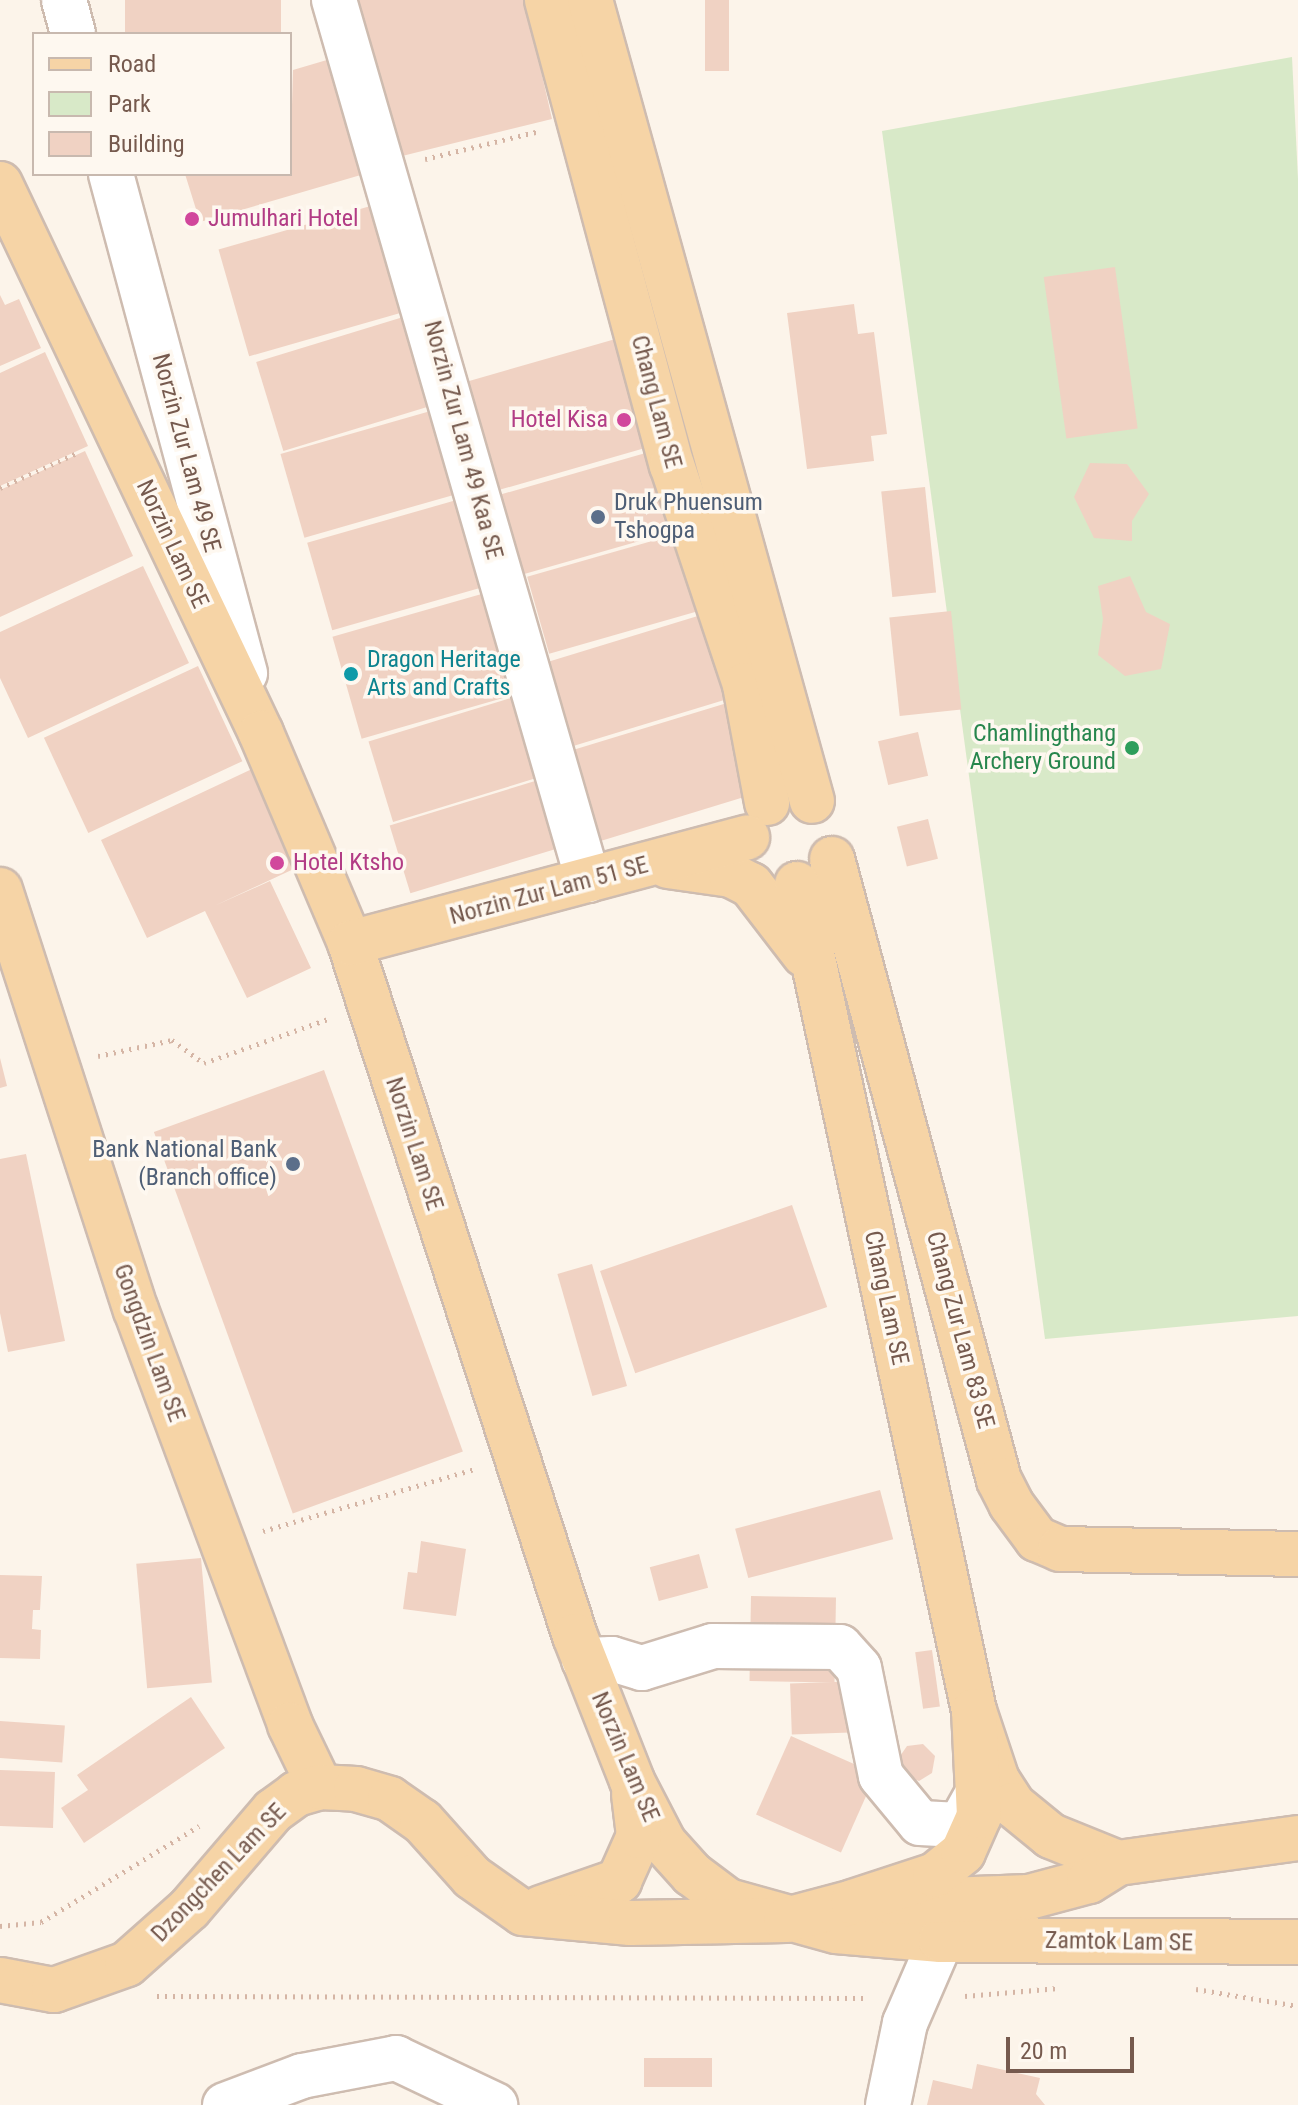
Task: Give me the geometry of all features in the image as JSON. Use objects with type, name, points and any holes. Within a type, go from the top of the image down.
[{"type":"main road","name":"Chang Lam SE","points":[[547,0],[672,465],[745,685],[757,820]]},
{"type":"main road","name":"Chang Lam SE","points":[[590,0],[812,801]]},
{"type":"main road","name":"Norzin Lam SE","points":[[0,184],[261,733],[350,943],[584,1660],[632,1781],[664,1843],[692,1874],[728,1901],[786,1920],[941,1940]]},
{"type":"main road","points":[[781,796],[812,801],[834,826],[832,859],[823,871],[797,884],[777,882],[760,871],[750,855],[757,820],[781,796]]},
{"type":"main road","name":"Norzin Zur Lam 51 SE","points":[[350,943],[637,868],[757,820]]},
{"type":"main road","name":"Chang Zur Lam 83 SE","points":[[832,859],[999,1480],[1011,1504],[1037,1539],[1060,1549],[1298,1554]]},
{"type":"main road","points":[[637,868],[710,870],[751,885],[815,971]]},
{"type":"main road","name":"Chang Lam SE","points":[[797,884],[974,1711],[997,1780],[1013,1805],[1051,1836],[1118,1863]]},
{"type":"main road","name":"Gongdzin Lam SE","points":[[0,890],[55,1070],[136,1310],[290,1725],[320,1787]]},
{"type":"main road","name":"Chang Lam SE","points":[[853,1902],[935,1875],[949,1865],[974,1834],[980,1789],[974,1711]]},
{"type":"main road","points":[[523,1913],[619,1881],[639,1836],[632,1781]]},
{"type":"main road","name":"Dzongchen Lam SE","points":[[0,1980],[54,1990],[127,1964],[189,1909],[273,1811],[296,1794],[320,1787],[356,1789],[390,1799],[422,1821],[472,1877],[523,1913],[631,1923],[786,1920]]},
{"type":"main road","points":[[786,1920],[853,1902],[1029,1897],[1089,1881],[1118,1863],[1298,1838]]},
{"type":"main road","name":"Zamtok Lam SE","points":[[941,1940],[1298,1942]]},
{"type":"street","points":[[64,0],[72,32]]},
{"type":"street","name":"Norzin Zur Lam 49 Kaa SE","points":[[334,0],[588,880]]},
{"type":"street","name":"Norzin Zur Lam 49 SE","points":[[112,176],[261,733]]},
{"type":"street","points":[[584,1660],[612,1659],[642,1668],[713,1646],[840,1647],[859,1668],[881,1776],[920,1823],[960,1825],[980,1789]]},
{"type":"street","points":[[888,2105],[911,2010],[941,1940]]},
{"type":"street","points":[[225,2105],[302,2076],[396,2058],[495,2105]]},
{"type":"path","points":[[385,169],[553,127]]},
{"type":"path","points":[[0,488],[119,434]]},
{"type":"path","points":[[55,1070],[139,1043],[172,1040],[204,1063],[370,1005]]},
{"type":"path","points":[[223,1542],[467,1467],[523,1479]]},
{"type":"path","points":[[0,1926],[41,1922],[213,1816]]},
{"type":"path","points":[[143,1996],[911,2010],[1064,1987]]},
{"type":"path","points":[[1183,1987],[1298,2006]]},
{"type":"green space","name":"Chamlingthang Archery Ground","points":[[1292,57],[1298,179],[1298,1316],[1045,1339],[882,131]]},
{"type":"building","points":[[125,0],[281,0],[281,32],[125,32]]},
{"type":"building","points":[[354,0],[525,0],[552,119],[390,159]]},
{"type":"building","points":[[705,0],[729,0],[729,71],[705,71]]},
{"type":"building","points":[[337,57],[371,172],[200,222],[186,176],[292,176],[293,70]]},
{"type":"building","points":[[381,203],[412,310],[249,356],[219,250]]},
{"type":"building","points":[[1115,267],[1138,428],[1066,438],[1044,277]]},
{"type":"building","points":[[0,295],[5,305],[19,299],[41,348],[0,366]]},
{"type":"building","points":[[854,304],[858,334],[874,332],[887,434],[871,436],[874,461],[807,469],[787,313]]},
{"type":"building","points":[[413,314],[440,403],[283,451],[256,362]]},
{"type":"building","points":[[633,334],[664,443],[497,491],[466,382]]},
{"type":"building","points":[[45,352],[88,446],[0,486],[0,373]]},
{"type":"building","points":[[441,408],[465,492],[304,538],[280,454]]},
{"type":"building","points":[[663,448],[686,528],[523,574],[501,495]]},
{"type":"building","points":[[85,451],[133,556],[0,617],[0,490]]},
{"type":"building","points":[[1090,463],[1127,464],[1149,494],[1132,521],[1132,541],[1094,538],[1074,497]]},
{"type":"building","points":[[925,487],[936,592],[892,597],[881,492]]},
{"type":"building","points":[[460,499],[485,586],[332,630],[307,543]]},
{"type":"building","points":[[680,533],[702,610],[549,654],[527,577]]},
{"type":"building","points":[[143,566],[189,663],[28,738],[0,678],[0,632]]},
{"type":"building","points":[[1130,576],[1146,612],[1170,624],[1161,669],[1125,676],[1098,655],[1103,619],[1098,586]]},
{"type":"building","points":[[492,591],[521,693],[362,739],[332,637]]},
{"type":"building","points":[[951,611],[961,709],[900,716],[889,617]]},
{"type":"building","points":[[701,615],[727,699],[571,747],[545,663]]},
{"type":"building","points":[[198,666],[242,761],[88,833],[44,738]]},
{"type":"building","points":[[511,698],[536,778],[393,822],[369,742]]},
{"type":"building","points":[[727,703],[755,794],[594,843],[566,752]]},
{"type":"building","points":[[918,732],[928,776],[888,785],[878,741]]},
{"type":"building","points":[[252,769],[298,867],[214,906],[270,881],[311,968],[247,998],[205,911],[147,938],[101,840]]},
{"type":"building","points":[[535,781],[556,849],[410,893],[390,825]]},
{"type":"building","points":[[928,819],[938,859],[907,867],[897,827]]},
{"type":"building","points":[[0,1058],[7,1086],[0,1088]]},
{"type":"building","points":[[324,1070],[463,1452],[293,1513],[154,1132]]},
{"type":"building","points":[[26,1154],[65,1341],[8,1352],[0,1313],[0,1159]]},
{"type":"building","points":[[792,1205],[827,1307],[635,1373],[600,1271]]},
{"type":"building","points":[[592,1264],[627,1386],[592,1396],[557,1274]]},
{"type":"building","points":[[880,1490],[893,1539],[748,1578],[735,1529]]},
{"type":"building","points":[[421,1541],[466,1549],[456,1616],[403,1609],[408,1572],[417,1573]]},
{"type":"building","points":[[699,1554],[708,1588],[659,1601],[650,1567]]},
{"type":"building","points":[[201,1558],[212,1683],[147,1688],[136,1564]]},
{"type":"building","points":[[0,1575],[42,1576],[40,1610],[33,1610],[32,1629],[41,1630],[40,1659],[0,1658]]},
{"type":"building","points":[[751,1596],[836,1597],[835,1682],[750,1681]]},
{"type":"building","points":[[932,1650],[940,1706],[923,1709],[915,1652]]},
{"type":"building","points":[[863,1681],[865,1732],[792,1735],[790,1684]]},
{"type":"building","points":[[191,1697],[225,1748],[84,1843],[61,1808],[88,1790],[77,1775]]},
{"type":"building","points":[[0,1721],[65,1726],[62,1762],[0,1758]]},
{"type":"building","points":[[791,1736],[876,1774],[841,1852],[756,1815]]},
{"type":"building","points":[[923,1744],[935,1756],[932,1773],[919,1781],[903,1775],[898,1759],[907,1746]]},
{"type":"building","points":[[0,1770],[55,1772],[53,1828],[0,1826]]},
{"type":"building","points":[[644,2058],[712,2058],[712,2087],[644,2087]]},
{"type":"building","points":[[977,2064],[1040,2078],[1036,2094],[1045,2105],[927,2105],[933,2080],[972,2089]]},
{"type":"place","name":"Jumulhari Hotel","points":[[192,219]]},
{"type":"place","name":"Hotel Kisa","points":[[624,420]]},
{"type":"place","name":"Druk Phuensum Tshogpa","points":[[598,517]]},
{"type":"place","name":"Dragon Heritage Arts and Crafts","points":[[351,674]]},
{"type":"place","name":"Chamlingthang Archery Ground","points":[[1132,748]]},
{"type":"place","name":"Hotel Ktsho","points":[[277,863]]},
{"type":"place","name":"Bank National Bank (Branch office)","points":[[293,1164]]}]
